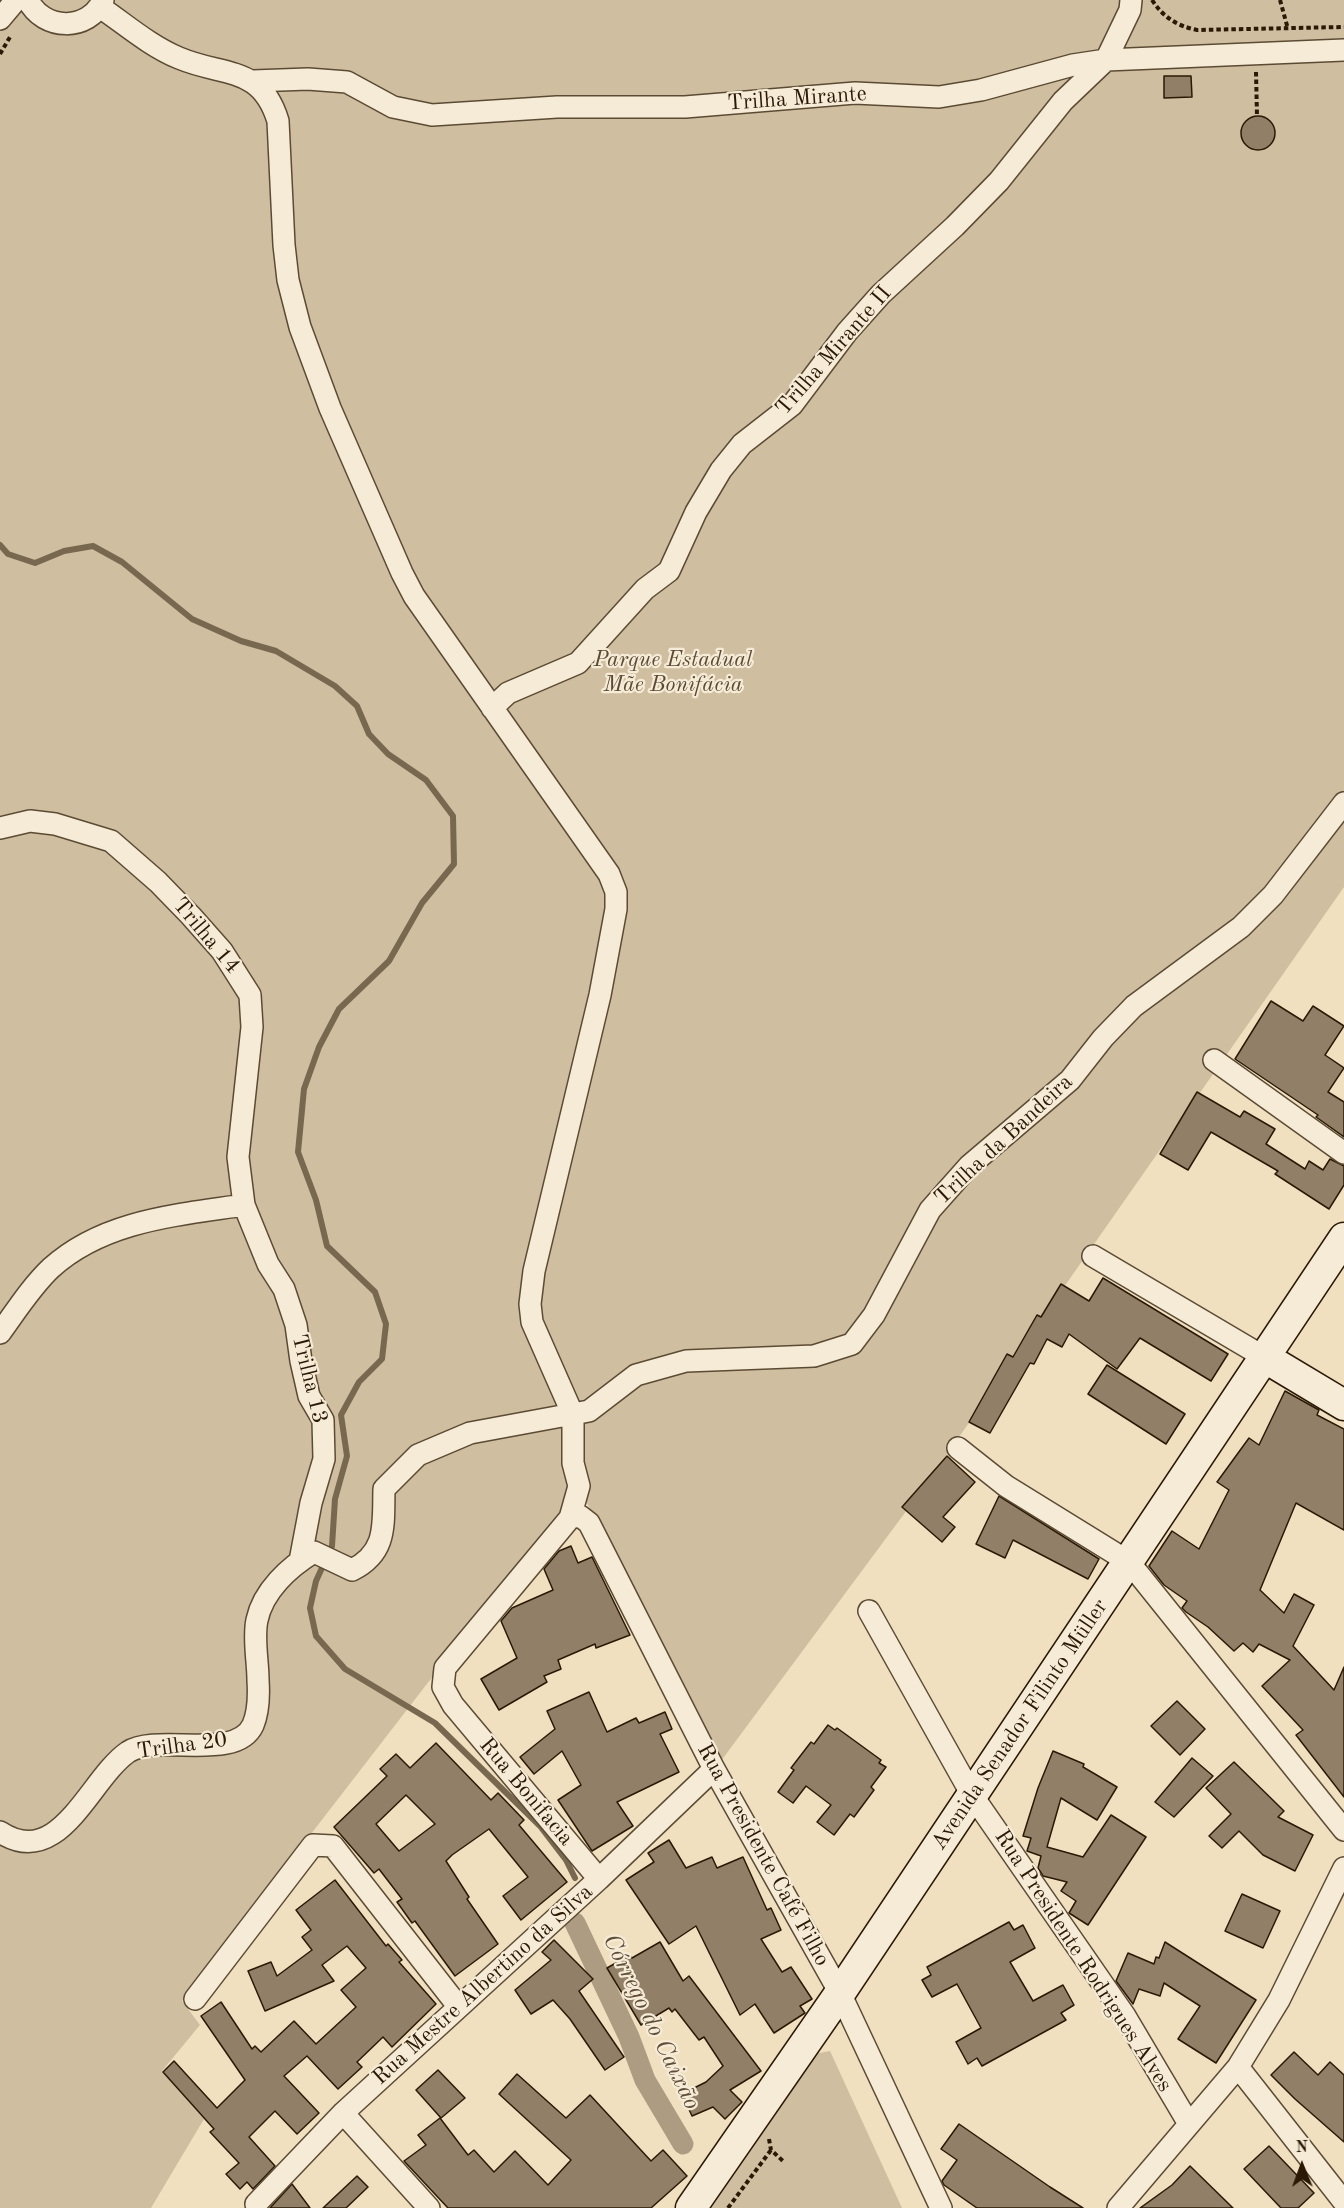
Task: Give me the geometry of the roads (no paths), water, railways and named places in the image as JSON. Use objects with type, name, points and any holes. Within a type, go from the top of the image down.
[{"type":"street","points":[[0,19],[16,0]]},
{"type":"street","points":[[28,0],[38,14],[50,21],[64,24],[78,23],[90,16],[102,3],[154,45],[178,58],[253,81],[264,90],[273,105],[278,121],[288,280],[300,327],[330,408],[414,596],[609,874],[616,892],[616,909],[600,995],[534,1271],[530,1304],[537,1338],[573,1415],[573,1463],[579,1486],[570,1518]]},
{"type":"street","points":[[1106,60],[1130,10],[1131,0]]},
{"type":"street","name":"Trilha Mirante","points":[[253,81],[308,79],[347,82],[393,107],[432,115],[558,107],[685,107],[855,93],[939,97],[981,90],[1073,65],[1106,60],[1344,50]]},
{"type":"street","name":"Trilha Mirante II","points":[[492,708],[508,693],[578,663],[645,589],[669,572],[696,512],[721,470],[742,444],[792,405],[847,332],[881,294],[955,226],[999,181],[1063,101],[1106,60]]},
{"type":"street","name":"Trilha da Bandeira","points":[[573,1415],[589,1412],[636,1375],[686,1361],[814,1356],[852,1344],[874,1315],[930,1210],[969,1166],[1070,1080],[1103,1038],[1134,1006],[1241,927],[1272,895],[1344,803]]},
{"type":"street","name":"Trilha 14","points":[[0,828],[30,821],[55,824],[111,841],[158,882],[191,916],[241,977],[249,995],[252,1027],[238,1157],[244,1205]]},
{"type":"street","points":[[1214,1060],[1344,1153]]},
{"type":"street","points":[[0,1333],[28,1293],[52,1268],[84,1245],[119,1229],[157,1218],[244,1205]]},
{"type":"street","name":"Trilha 13","points":[[244,1205],[268,1264],[284,1289],[296,1325],[309,1395],[323,1420],[324,1459],[311,1503],[307,1557]]},
{"type":"street","name":"Avenida Senador Filinto Müller","points":[[691,2208],[840,1993],[1344,1238]]},
{"type":"street","points":[[1093,1256],[1344,1405]]},
{"type":"street","points":[[307,1557],[339,1564],[352,1570],[365,1563],[382,1540],[384,1489],[418,1455],[470,1433],[573,1415]]},
{"type":"street","points":[[958,1448],[1006,1486],[1129,1562],[1344,1830]]},
{"type":"street","name":"Rua Presidente Café Filho","points":[[570,1518],[580,1516],[589,1523],[714,1770],[840,1993],[942,2208]]},
{"type":"street","name":"Rua Bonifacia","points":[[570,1518],[445,1668],[443,1687],[453,1705],[599,1879]]},
{"type":"street","name":"Trilha 20","points":[[0,1832],[32,1843],[47,1839],[71,1818],[121,1757],[134,1748],[149,1745],[223,1744],[246,1734],[252,1726],[259,1701],[256,1622],[266,1596],[307,1557]]},
{"type":"street","name":"Rua Presidente Rodrigues Alves","points":[[869,1611],[972,1795],[1125,2016],[1189,2124]]},
{"type":"street","name":"Rua Mestre Albertino da Silva","points":[[256,2204],[343,2113],[599,1879],[714,1770]]},
{"type":"street","points":[[195,1999],[313,1845],[324,1843],[333,1846],[458,2006]]},
{"type":"street","points":[[1118,2208],[1238,2067],[1279,2000],[1344,1868]]},
{"type":"street","points":[[1238,2067],[1344,2202]]},
{"type":"street","points":[[343,2113],[429,2208]]},
{"type":"waterway","points":[[0,545],[8,554],[35,563],[64,551],[93,546],[122,562],[192,619],[241,641],[276,651],[335,686],[357,706],[369,734],[388,754],[426,780],[453,816],[454,864],[422,903],[389,961],[339,1009],[319,1047],[304,1089],[298,1152],[316,1200],[327,1246],[375,1292],[386,1324],[382,1359],[359,1382],[341,1415],[347,1456],[335,1499],[332,1546],[316,1581],[310,1608],[316,1636],[345,1669],[435,1723],[540,1826],[566,1860],[575,1878]]},
{"type":"waterway","name":"Córrego do Caixão","points":[[575,1923],[629,2037],[645,2080],[683,2144]]},
{"type":"park label","name":"Parque Estadual Mãe Bonifácia","points":[[673,672]]}]
